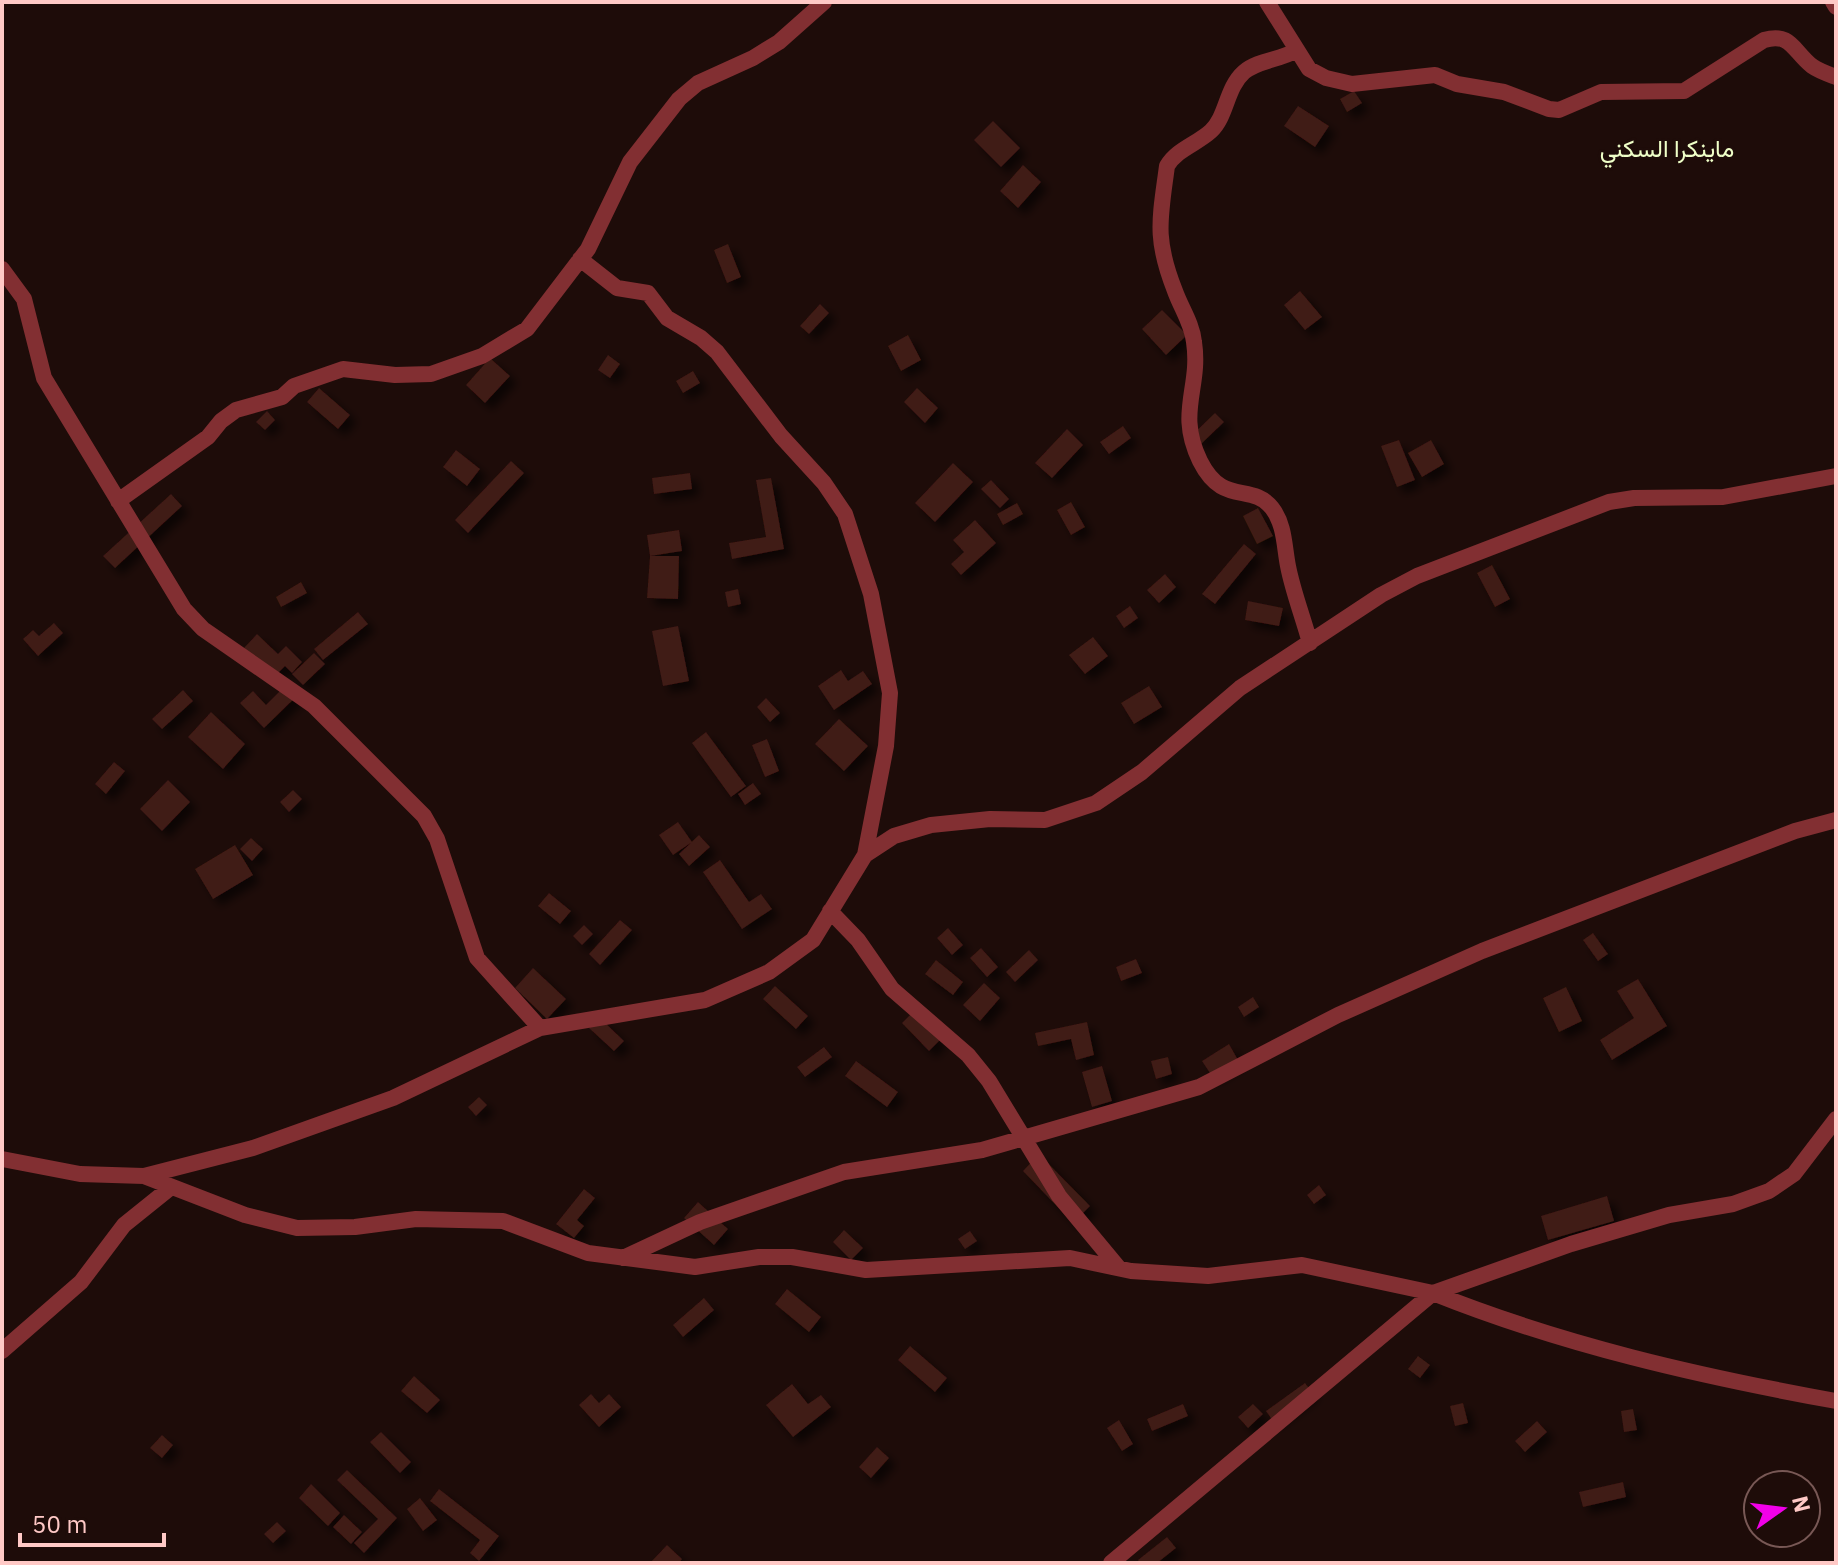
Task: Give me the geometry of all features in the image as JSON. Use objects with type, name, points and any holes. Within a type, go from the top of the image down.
[{"type":"street","points":[[118,501],[208,437],[221,421],[236,410],[282,397],[294,386],[324,374],[355,368],[413,376],[482,356],[537,321],[601,227],[630,162],[679,99],[698,83],[753,58],[779,42],[824,2]]},
{"type":"street","points":[[1267,2],[1309,69],[1326,78],[1352,84],[1435,75],[1457,84],[1504,92],[1559,110],[1601,92],[1684,91],[1775,36],[1788,40],[1809,64],[1836,77]]},
{"type":"street","points":[[1295,51],[1282,59],[1246,70],[1233,85],[1215,128],[1172,158],[1167,166],[1158,231],[1175,292],[1194,339],[1196,363],[1187,415],[1189,434],[1211,481],[1226,492],[1260,498],[1272,508],[1283,529],[1288,568],[1310,643]]},
{"type":"street","points":[[2,1159],[80,1174],[144,1176],[253,1148],[393,1098],[540,1028],[705,1000],[769,972],[813,940],[865,855],[886,746],[890,693],[871,594],[845,514],[717,352],[701,338],[667,318],[648,293],[617,288],[580,259]]},
{"type":"street","points":[[2,269],[24,299],[44,378],[166,581],[194,619],[314,706],[424,816],[437,839],[477,958],[540,1028]]},
{"type":"street","points":[[865,855],[894,836],[931,825],[990,819],[1045,820],[1096,803],[1142,772],[1240,688],[1381,595],[1417,576],[1609,502],[1634,498],[1723,497],[1836,476]]},
{"type":"street","points":[[621,1259],[700,1222],[844,1172],[982,1150],[1199,1087],[1338,1015],[1482,951],[1795,831],[1836,820]]},
{"type":"street","points":[[830,911],[858,940],[892,989],[968,1055],[989,1081],[1059,1196],[1118,1267]]},
{"type":"street","points":[[1111,1563],[1433,1293],[1571,1244],[1669,1215],[1733,1204],[1769,1191],[1794,1174],[1836,1119]]},
{"type":"street","points":[[144,1176],[245,1215],[297,1228],[355,1227],[416,1219],[503,1221],[588,1253],[695,1267],[759,1257],[792,1257],[866,1270],[1070,1258],[1118,1267],[1208,1276],[1302,1265],[1433,1293],[1513,1325],[1703,1377],[1836,1401]]},
{"type":"street","points":[[2,1351],[81,1282],[124,1225],[170,1188]]},
{"type":"building","points":[[1354,91],[1362,103],[1347,112],[1340,99]]},
{"type":"building","points":[[1298,106],[1329,126],[1315,147],[1284,126]]},
{"type":"building","points":[[993,121],[1020,148],[1001,167],[974,140]]},
{"type":"building","points":[[1023,165],[1041,182],[1018,208],[1000,191]]},
{"type":"building","points":[[728,244],[741,277],[727,283],[714,250]]},
{"type":"building","points":[[1300,291],[1322,317],[1305,330],[1284,305]]},
{"type":"building","points":[[820,304],[829,313],[809,334],[800,326]]},
{"type":"building","points":[[1162,310],[1187,335],[1166,355],[1142,329]]},
{"type":"building","points":[[908,335],[921,360],[901,371],[888,346]]},
{"type":"building","points":[[608,355],[620,364],[610,378],[598,370]]},
{"type":"building","points":[[490,358],[510,376],[485,403],[466,385]]},
{"type":"building","points":[[693,371],[700,383],[683,393],[676,381]]},
{"type":"building","points":[[319,388],[350,415],[338,429],[307,402]]},
{"type":"building","points":[[917,388],[938,408],[925,423],[904,402]]},
{"type":"building","points":[[267,411],[275,420],[265,430],[256,422]]},
{"type":"building","points":[[1215,413],[1224,422],[1201,444],[1192,435]]},
{"type":"building","points":[[1123,426],[1131,438],[1109,454],[1100,442]]},
{"type":"building","points":[[1067,429],[1083,445],[1052,478],[1035,463]]},
{"type":"building","points":[[1399,440],[1415,480],[1397,487],[1381,446]]},
{"type":"building","points":[[1431,440],[1444,464],[1422,477],[1408,453]]},
{"type":"building","points":[[456,450],[480,469],[467,486],[443,467]]},
{"type":"building","points":[[511,461],[524,473],[468,533],[455,520]]},
{"type":"building","points":[[953,463],[973,482],[935,522],[915,503]]},
{"type":"building","points":[[690,473],[692,489],[654,494],[652,478]]},
{"type":"building","points":[[771,478],[784,549],[732,559],[729,543],[766,537],[756,480]]},
{"type":"building","points":[[991,480],[1009,499],[1000,508],[981,489]]},
{"type":"building","points":[[171,494],[182,506],[115,568],[103,556]]},
{"type":"building","points":[[1071,502],[1085,527],[1071,535],[1057,510]]},
{"type":"building","points":[[1017,503],[1023,514],[1003,525],[997,514]]},
{"type":"building","points":[[1258,508],[1273,536],[1257,544],[1243,516]]},
{"type":"building","points":[[975,520],[996,543],[961,575],[951,564],[964,552],[953,540]]},
{"type":"building","points":[[679,530],[682,551],[650,556],[647,535]]},
{"type":"building","points":[[1244,544],[1256,554],[1215,604],[1202,594]]},
{"type":"building","points":[[650,556],[679,556],[678,599],[647,598]]},
{"type":"building","points":[[1492,565],[1510,599],[1495,607],[1477,573]]},
{"type":"building","points":[[1165,574],[1176,587],[1159,603],[1147,590]]},
{"type":"building","points":[[301,582],[307,593],[281,607],[276,597]]},
{"type":"building","points":[[738,589],[741,604],[728,607],[725,592]]},
{"type":"building","points":[[1248,601],[1283,608],[1279,626],[1245,620]]},
{"type":"building","points":[[1130,606],[1138,618],[1124,628],[1116,616]]},
{"type":"building","points":[[358,612],[368,624],[323,660],[314,649]]},
{"type":"building","points":[[54,623],[63,633],[38,656],[23,639],[33,630],[39,636]]},
{"type":"building","points":[[678,626],[689,681],[663,686],[652,631]]},
{"type":"building","points":[[257,634],[278,654],[286,646],[302,662],[292,673],[285,666],[274,677],[244,648]]},
{"type":"building","points":[[1093,637],[1108,656],[1085,674],[1069,655]]},
{"type":"building","points":[[314,653],[325,664],[303,685],[292,674]]},
{"type":"building","points":[[841,670],[848,681],[863,671],[872,684],[834,710],[818,686]]},
{"type":"building","points":[[289,682],[300,693],[264,728],[240,703],[253,691],[266,705]]},
{"type":"building","points":[[1149,686],[1162,707],[1134,724],[1121,703]]},
{"type":"building","points":[[183,690],[193,701],[162,729],[152,719]]},
{"type":"building","points":[[766,698],[780,713],[770,722],[757,707]]},
{"type":"building","points":[[211,712],[245,744],[223,769],[188,737]]},
{"type":"building","points":[[839,719],[868,746],[844,771],[815,744]]},
{"type":"building","points":[[706,732],[746,786],[731,797],[692,743]]},
{"type":"building","points":[[767,739],[779,771],[765,777],[752,745]]},
{"type":"building","points":[[114,762],[125,771],[106,794],[95,784]]},
{"type":"building","points":[[168,780],[190,802],[162,831],[140,809]]},
{"type":"building","points":[[753,783],[761,794],[745,805],[738,794]]},
{"type":"building","points":[[293,790],[302,799],[289,812],[280,802]]},
{"type":"building","points":[[678,822],[692,842],[673,855],[659,835]]},
{"type":"building","points":[[699,835],[710,847],[689,866],[679,854]]},
{"type":"building","points":[[251,838],[263,849],[252,861],[240,849]]},
{"type":"building","points":[[235,845],[253,875],[213,899],[195,869]]},
{"type":"building","points":[[720,860],[749,902],[761,894],[772,909],[742,929],[703,872]]},
{"type":"building","points":[[549,893],[571,911],[560,924],[538,906]]},
{"type":"building","points":[[620,920],[632,930],[600,965],[589,954]]},
{"type":"building","points":[[584,925],[593,934],[582,945],[573,936]]},
{"type":"building","points":[[948,928],[963,945],[952,955],[937,938]]},
{"type":"building","points":[[1593,933],[1608,954],[1598,961],[1583,940]]},
{"type":"building","points":[[981,948],[998,967],[987,977],[970,958]]},
{"type":"building","points":[[1029,950],[1038,960],[1015,982],[1006,972]]},
{"type":"building","points":[[1136,959],[1142,973],[1121,981],[1116,967]]},
{"type":"building","points":[[936,960],[963,982],[953,995],[925,974]]},
{"type":"building","points":[[533,968],[566,999],[547,1019],[515,988]]},
{"type":"building","points":[[1638,979],[1667,1026],[1612,1060],[1600,1040],[1634,1018],[1617,991]]},
{"type":"building","points":[[984,983],[1000,998],[980,1021],[963,1005]]},
{"type":"building","points":[[775,986],[808,1016],[796,1029],[763,999]]},
{"type":"building","points":[[1566,987],[1582,1021],[1559,1032],[1543,998]]},
{"type":"building","points":[[1253,997],[1259,1007],[1244,1017],[1238,1007]]},
{"type":"building","points":[[913,1012],[940,1040],[929,1051],[902,1023]]},
{"type":"building","points":[[599,1017],[624,1041],[614,1051],[589,1028]]},
{"type":"building","points":[[1087,1022],[1094,1055],[1076,1060],[1071,1039],[1038,1046],[1035,1033]]},
{"type":"building","points":[[1229,1044],[1238,1060],[1212,1076],[1202,1061]]},
{"type":"building","points":[[824,1047],[832,1057],[805,1077],[797,1067]]},
{"type":"building","points":[[1168,1057],[1172,1074],[1156,1079],[1151,1061]]},
{"type":"building","points":[[856,1061],[898,1092],[887,1107],[845,1076]]},
{"type":"building","points":[[1102,1066],[1112,1101],[1092,1107],[1082,1072]]},
{"type":"building","points":[[479,1097],[487,1105],[476,1116],[468,1107]]},
{"type":"building","points":[[1039,1154],[1090,1206],[1073,1223],[1023,1171]]},
{"type":"building","points":[[1319,1185],[1326,1195],[1314,1204],[1307,1195]]},
{"type":"building","points":[[584,1189],[595,1198],[577,1220],[584,1226],[574,1238],[556,1224]]},
{"type":"building","points":[[1607,1196],[1614,1221],[1548,1240],[1541,1216]]},
{"type":"building","points":[[698,1202],[728,1229],[714,1245],[684,1218]]},
{"type":"building","points":[[844,1230],[863,1248],[851,1260],[833,1242]]},
{"type":"building","points":[[970,1231],[977,1241],[965,1249],[958,1239]]},
{"type":"building","points":[[787,1289],[821,1317],[809,1332],[775,1304]]},
{"type":"building","points":[[704,1298],[714,1310],[683,1337],[673,1325]]},
{"type":"building","points":[[910,1346],[947,1378],[935,1392],[898,1360]]},
{"type":"building","points":[[1418,1356],[1430,1365],[1420,1378],[1408,1369]]},
{"type":"building","points":[[414,1376],[440,1400],[427,1413],[401,1391]]},
{"type":"building","points":[[1305,1383],[1312,1392],[1273,1421],[1266,1411]]},
{"type":"building","points":[[792,1384],[808,1404],[821,1395],[831,1407],[793,1437],[766,1405]]},
{"type":"building","points":[[591,1394],[599,1403],[609,1394],[621,1407],[599,1427],[579,1405]]},
{"type":"building","points":[[1463,1403],[1468,1423],[1455,1426],[1450,1406]]},
{"type":"building","points":[[1183,1404],[1188,1416],[1152,1431],[1147,1419]]},
{"type":"building","points":[[1253,1404],[1263,1414],[1248,1428],[1238,1417]]},
{"type":"building","points":[[1633,1409],[1637,1430],[1624,1432],[1621,1411]]},
{"type":"building","points":[[1119,1420],[1133,1444],[1122,1451],[1107,1428]]},
{"type":"building","points":[[1537,1421],[1547,1432],[1525,1452],[1515,1441]]},
{"type":"building","points":[[381,1432],[411,1462],[400,1473],[370,1442]]},
{"type":"building","points":[[162,1435],[173,1445],[162,1458],[150,1448]]},
{"type":"building","points":[[877,1447],[889,1458],[871,1478],[859,1467]]},
{"type":"building","points":[[347,1470],[397,1518],[364,1553],[354,1543],[378,1519],[337,1480]]},
{"type":"building","points":[[1623,1482],[1626,1497],[1583,1507],[1579,1492]]},
{"type":"building","points":[[311,1484],[340,1513],[328,1526],[299,1498]]},
{"type":"building","points":[[439,1489],[499,1536],[479,1561],[470,1553],[480,1540],[430,1501]]},
{"type":"building","points":[[420,1498],[437,1520],[423,1531],[407,1509]]},
{"type":"building","points":[[344,1515],[362,1532],[351,1544],[333,1527]]},
{"type":"building","points":[[277,1522],[286,1531],[273,1543],[264,1534]]},
{"type":"building","points":[[1167,1537],[1176,1548],[1157,1563],[1140,1563],[1138,1560]]},
{"type":"building","points":[[667,1545],[682,1559],[679,1563],[650,1563]]},
{"type":"district","name":"ماينكرا السكني","points":[[1667,149]]}]
